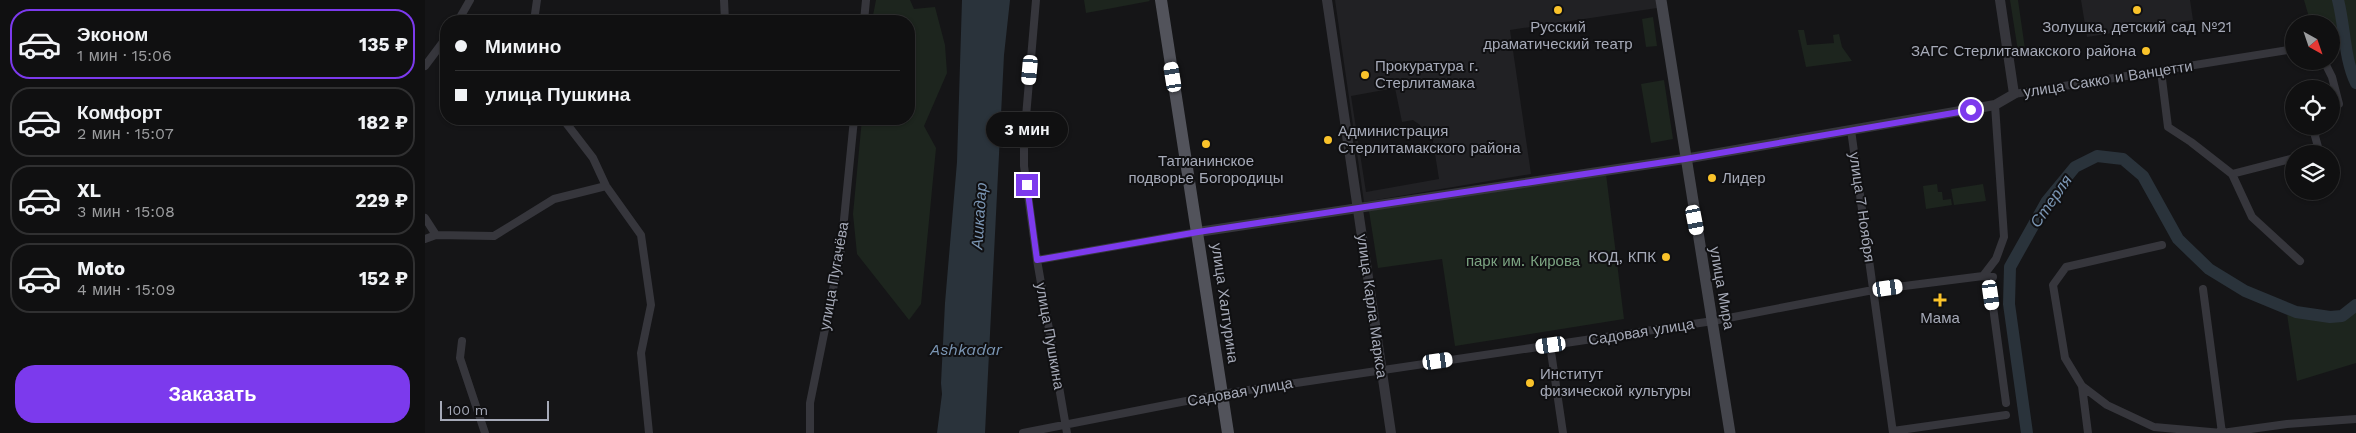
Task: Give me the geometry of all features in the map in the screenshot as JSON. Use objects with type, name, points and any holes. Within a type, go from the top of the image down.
[{"type":"main road","name":"улица Халтурина","points":[[1161,0],[1228,433]]},
{"type":"main road","name":"улица Мира","points":[[1661,0],[1685,159],[1713,321],[1729,433]]},
{"type":"street","points":[[462,15],[470,0]]},
{"type":"street","points":[[535,15],[537,0]]},
{"type":"street","points":[[724,0],[725,15]]},
{"type":"street","points":[[865,15],[866,0]]},
{"type":"street","name":"улица Пушкина","points":[[1036,0],[1024,166],[1037,260],[1066,429]]},
{"type":"street","name":"улица Карла Маркса","points":[[1327,0],[1391,433]]},
{"type":"street","points":[[2000,0],[2014,94]]},
{"type":"street","points":[[425,66],[440,46]]},
{"type":"street","name":"улица Сакко и Ванцетти","points":[[1037,260],[1198,232],[1685,159],[1995,106],[2014,94],[2285,50]]},
{"type":"street","points":[[2161,71],[2168,127],[2191,142],[2232,174],[2252,218],[2300,261]]},
{"type":"street","points":[[1995,106],[2004,237],[1988,277],[2007,403]]},
{"type":"street","points":[[568,125],[593,158],[606,186],[641,235],[651,305],[641,353],[649,433]]},
{"type":"street","name":"улица Пугачёва","points":[[810,433],[810,403],[841,250],[853,125]]},
{"type":"street","name":"улица 7 Ноября","points":[[1851,130],[1893,432]]},
{"type":"street","points":[[2232,174],[2285,160]]},
{"type":"street","points":[[425,239],[436,235],[494,236],[554,199],[606,186]]},
{"type":"street","points":[[425,218],[436,235]]},
{"type":"street","points":[[2162,245],[2066,267],[2053,285],[2065,358],[2082,386],[2107,405],[2153,427],[2222,433],[2287,424],[2356,419]]},
{"type":"street","name":"Садовая улица","points":[[1023,433],[1066,429],[1221,394],[1713,321],[1873,290],[1988,277]]},
{"type":"street","points":[[2203,289],[2222,433]]},
{"type":"street","points":[[462,341],[460,358],[485,433]]},
{"type":"street","points":[[1551,345],[1563,433]]},
{"type":"street","points":[[2082,386],[2087,433]]},
{"type":"street","points":[[1893,432],[2006,415]]},
{"type":"shaded area","points":[[1335,0],[1656,0],[1657,8],[1510,30],[1531,174],[1364,202]],"holes":[[[1395,88],[1402,122],[1413,120],[1420,125],[1422,137],[1432,135],[1439,179],[1366,192],[1351,96]]]},
{"type":"shaded area","name":"Золушка, детский сад №21","points":[[2081,0],[2190,0],[2193,20],[2087,37]]},
{"type":"green space","points":[[876,0],[910,0],[914,9],[935,7],[945,45],[947,73],[924,126],[936,148],[921,304],[909,320],[857,254],[853,214],[861,125],[915,125],[915,15],[873,15]]},
{"type":"green space","points":[[1084,0],[1149,0],[1150,1],[1086,13]]},
{"type":"green space","points":[[2010,0],[2018,0],[2025,49],[2018,51]]},
{"type":"green space","points":[[2304,0],[2333,0],[2336,15],[2308,15]]},
{"type":"green space","points":[[2341,0],[2356,0],[2356,75],[2351,57]]},
{"type":"green space","points":[[1653,17],[1657,46],[1646,47],[1642,19]]},
{"type":"green space","points":[[1798,30],[1804,30],[1807,45],[1834,43],[1833,35],[1839,34],[1842,47],[1852,61],[1806,67]]},
{"type":"green space","points":[[2340,30],[2343,43],[2340,44]]},
{"type":"green space","points":[[1664,80],[1673,139],[1651,143],[1641,84]]},
{"type":"green space","name":"парк им. Кирова","points":[[1606,174],[1624,319],[1455,346],[1442,259],[1378,268],[1369,211]]},
{"type":"green space","points":[[1937,184],[1938,192],[1942,192],[1943,200],[1951,199],[1952,205],[1926,209],[1923,186]]},
{"type":"green space","points":[[1983,184],[1986,201],[1954,205],[1951,189]]},
{"type":"green space","points":[[2356,311],[2356,363],[2297,381],[2287,314],[2331,320],[2348,316]]},
{"type":"water","name":"Ashkadar","points":[[962,0],[1010,0],[1004,55],[985,433],[937,433],[942,394],[945,303],[957,162]]},
{"type":"waterway","name":"Стерля","points":[[2338,0],[2349,63],[2356,83]]},
{"type":"waterway","name":"Стерля","points":[[2027,433],[2009,304],[2010,267],[2047,201],[2075,167],[2097,156],[2123,159],[2143,176],[2178,239],[2209,269],[2245,291],[2296,312],[2330,317],[2342,316],[2356,305]]},
{"type":"place","name":"Русский драматический театр","points":[[1558,10]]},
{"type":"place","name":"Золушка, детский сад №21","points":[[2137,10]]},
{"type":"place","name":"ЗАГС Стерлитамакского района","points":[[2146,51]]},
{"type":"place","name":"Прокуратура г. Стерлитамака","points":[[1365,75]]},
{"type":"place","name":"Администрация Стерлитамакского района","points":[[1328,140]]},
{"type":"place","name":"Татианинское подворье Богородицы","points":[[1206,144]]},
{"type":"place","name":"Лидер","points":[[1712,178]]},
{"type":"place","name":"КОД, КПК","points":[[1666,257]]},
{"type":"place","name":"Мама","points":[[1940,300]]},
{"type":"place","name":"Институт физической культуры","points":[[1530,383]]},
{"type":"route","points":[[1027,185],[1037,260],[1198,232],[1685,159],[1971,110]]},
{"type":"water label","name":"Ашкадар","points":[[979,216]]}]
